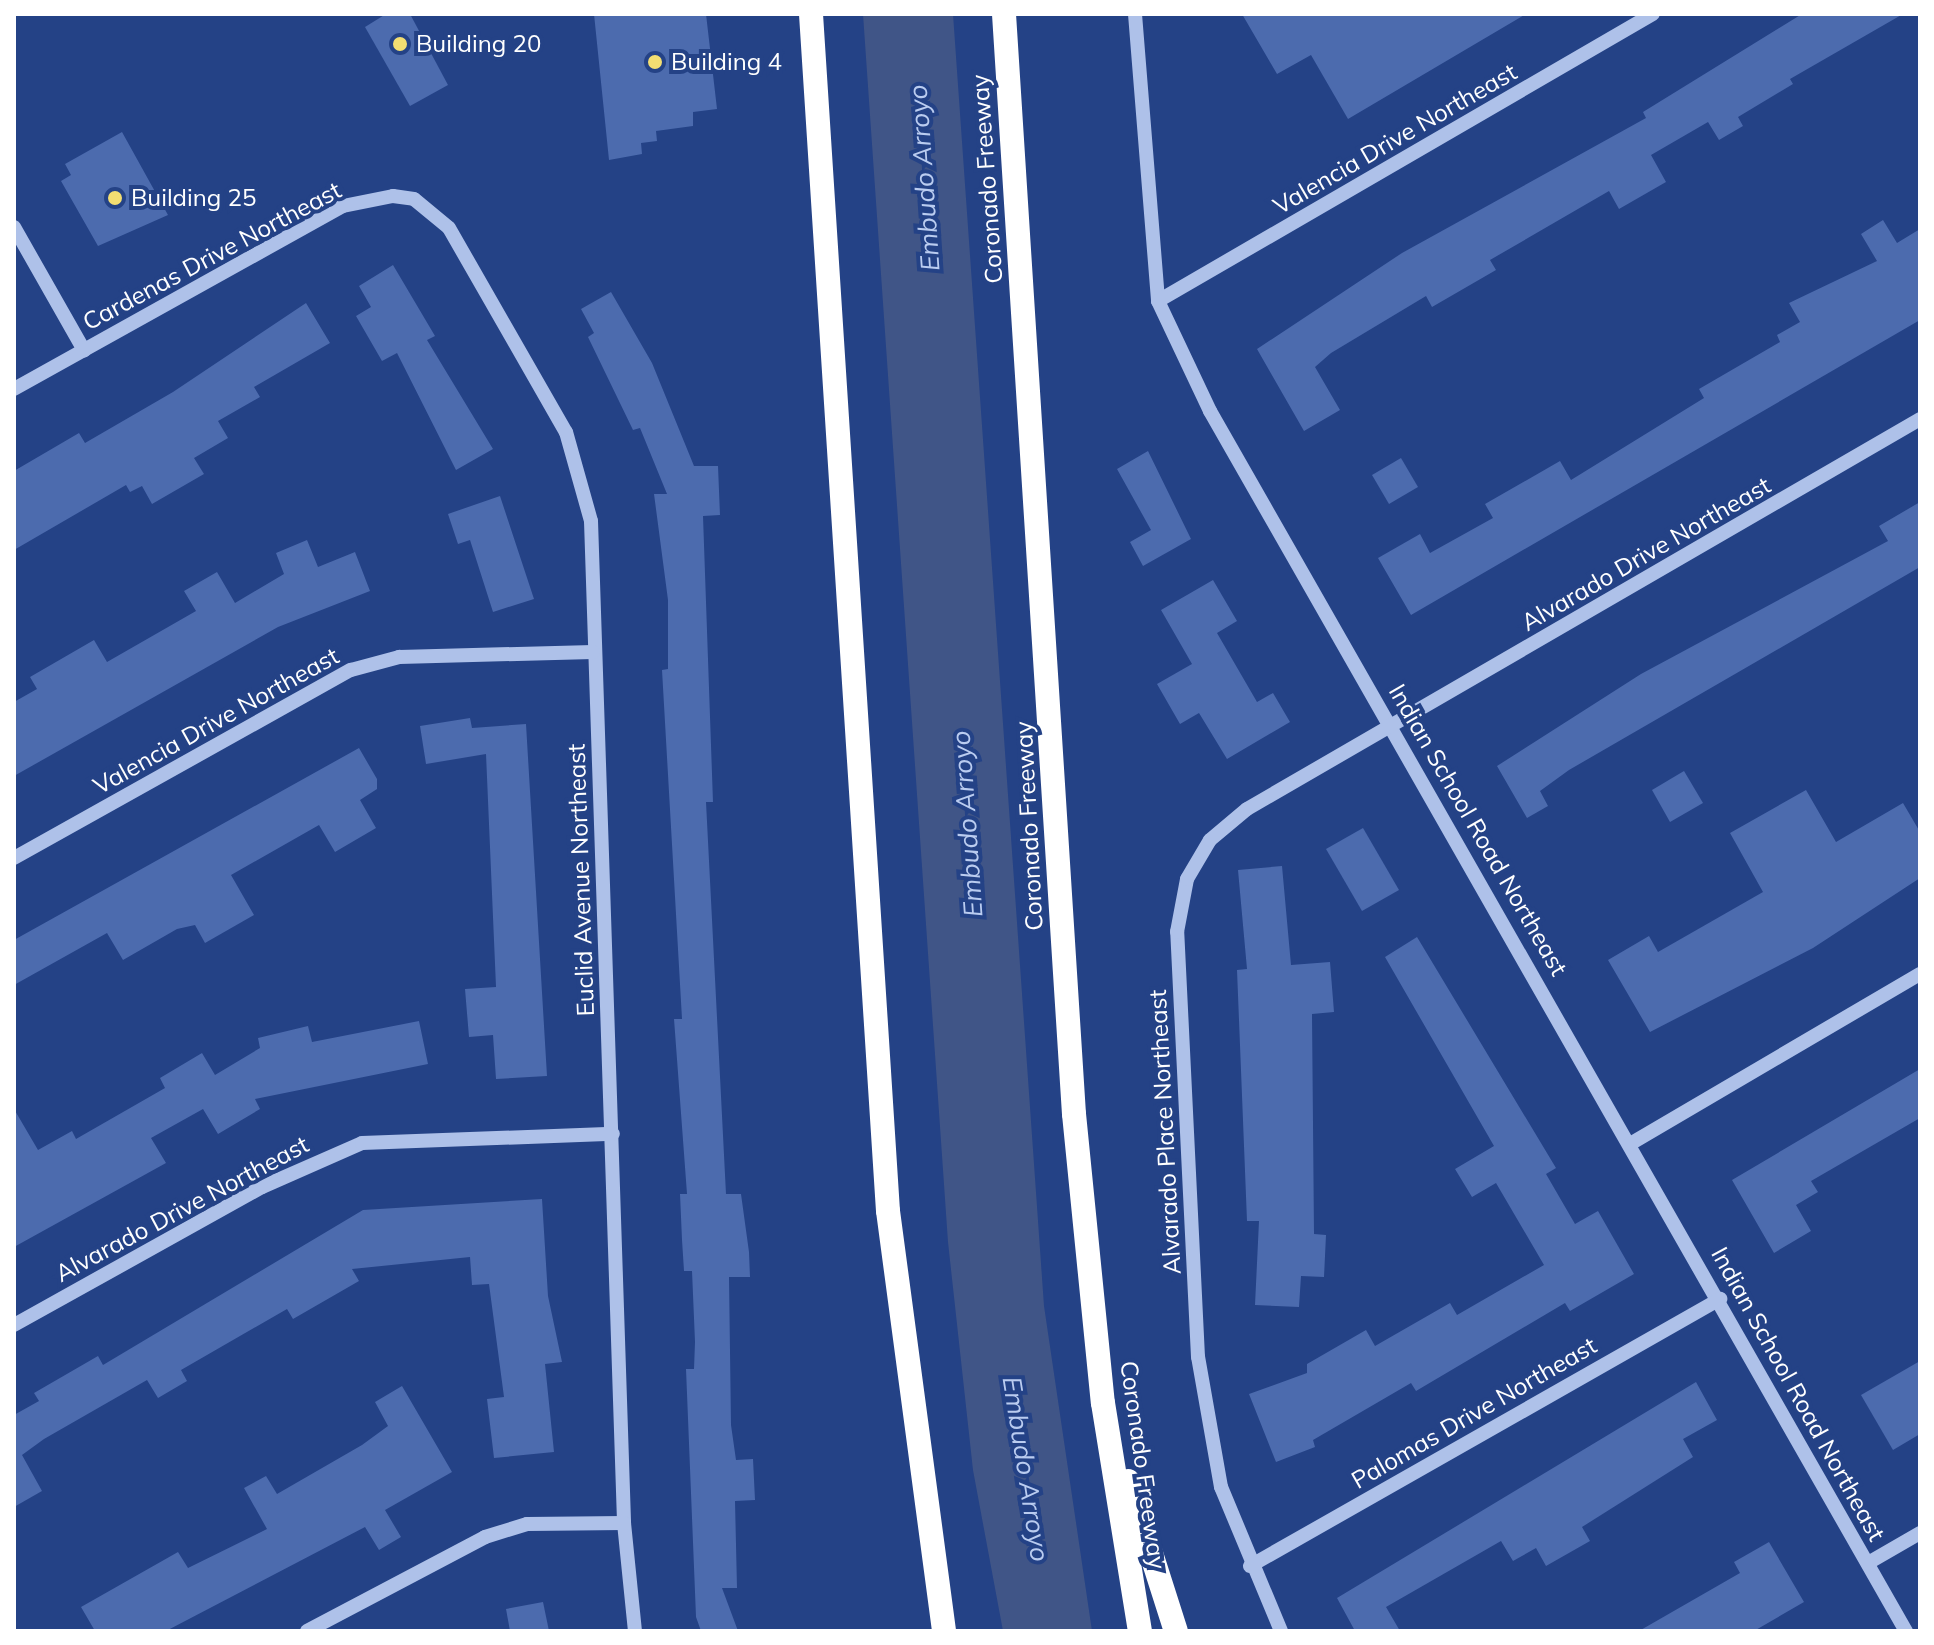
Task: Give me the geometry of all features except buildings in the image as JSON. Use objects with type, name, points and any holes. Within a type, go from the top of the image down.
[{"type":"highway","points":[[811,14],[888,1211],[944,1631]]},
{"type":"highway","name":"Coronado Freeway","points":[[1004,14],[1074,1114],[1103,1403],[1140,1631]]},
{"type":"highway","points":[[1103,1403],[1176,1631]]},
{"type":"street","name":"Indian School Road Northeast","points":[[1135,14],[1158,301],[1210,411],[1720,1299],[1906,1631]]},
{"type":"street","name":"Valencia Drive Northeast","points":[[1158,301],[1653,14]]},
{"type":"street","name":"Cardenas Drive Northeast","points":[[14,389],[343,206],[393,196]]},
{"type":"street","name":"Euclid Avenue Northeast","points":[[393,196],[414,199],[449,228],[566,432],[591,521],[624,1523],[635,1631]]},
{"type":"street","points":[[14,227],[84,350]]},
{"type":"street","name":"Alvarado Drive Northeast","points":[[1394,728],[1920,419]]},
{"type":"street","name":"Valencia Drive Northeast","points":[[14,858],[351,670],[399,657],[593,652]]},
{"type":"street","name":"Alvarado Place Northeast","points":[[1281,1631],[1250,1566],[1218,1472],[1198,1357],[1177,932],[1187,879],[1210,840],[1247,809],[1394,728]]},
{"type":"street","points":[[1630,1144],[1920,974]]},
{"type":"street","name":"Alvarado Drive Northeast","points":[[14,1325],[262,1187],[362,1143],[613,1134]]},
{"type":"street","name":"Palomas Drive Northeast","points":[[1250,1566],[1720,1299]]},
{"type":"street","points":[[307,1631],[485,1537],[527,1524],[624,1523]]},
{"type":"street","points":[[1868,1563],[1920,1533]]},
{"type":"water","name":"Embudo Arroyo","points":[[863,14],[953,14],[1044,1306],[1092,1631],[1003,1631],[973,1470],[948,1242]]},
{"type":"place","name":"Building 20","points":[[400,44]]},
{"type":"place","name":"Building 4","points":[[655,62]]},
{"type":"place","name":"Building 25","points":[[115,198]]}]
